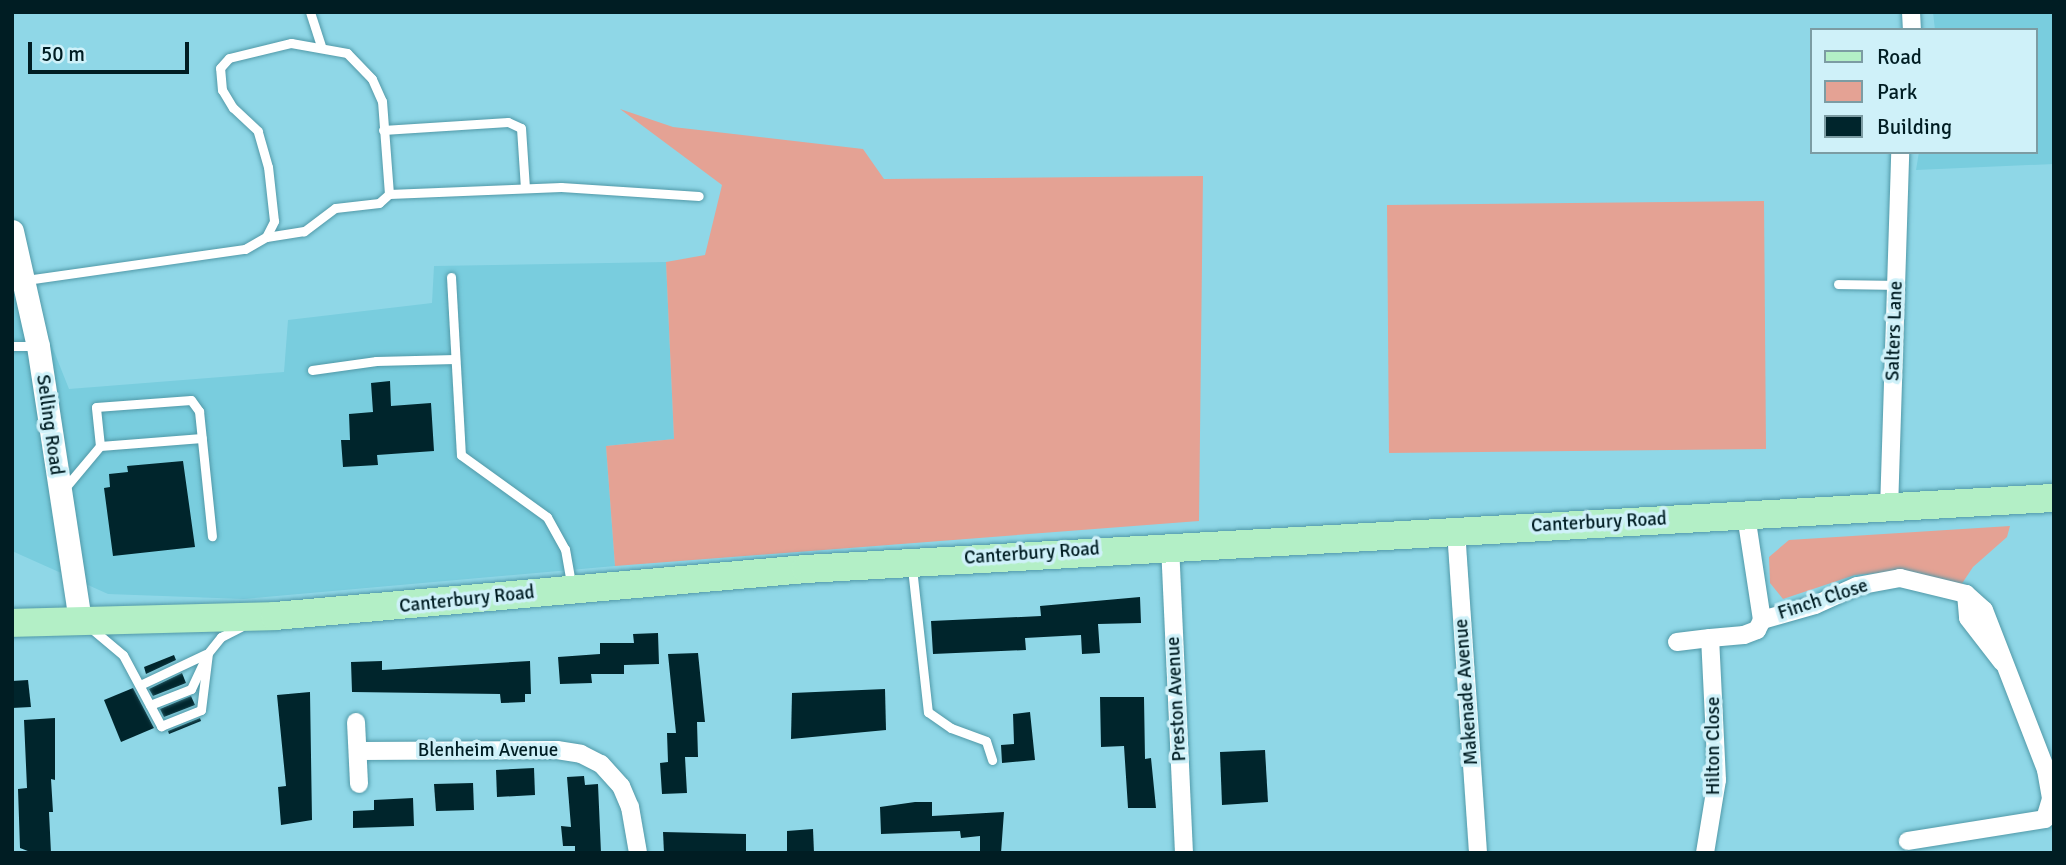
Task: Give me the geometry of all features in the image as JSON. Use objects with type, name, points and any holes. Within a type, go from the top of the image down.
[{"type":"main road","name":"Canterbury Road","points":[[12,623],[275,616],[911,562],[1170,545],[1889,510],[2054,498]]},
{"type":"street","name":"Salters Lane","points":[[1889,510],[1900,154]]},
{"type":"street","name":"Selling Road","points":[[12,231],[38,346],[58,495],[80,620]]},
{"type":"street","points":[[1677,642],[1744,635],[1757,630],[1762,620],[1746,516]]},
{"type":"street","name":"Makenade Avenue","points":[[1456,530],[1478,853]]},
{"type":"street","name":"Preston Avenue","points":[[1170,545],[1184,853]]},
{"type":"street","name":"Finch Close","points":[[1762,620],[1815,605],[1857,586],[1900,578],[1966,594],[1968,618],[2003,663],[2024,716],[2034,772],[2051,799],[2045,820],[1934,846],[1908,841]]},
{"type":"street","name":"Hilton Close","points":[[1705,853],[1717,780],[1710,638]]},
{"type":"street","points":[[356,722],[359,784]]},
{"type":"street","name":"Blenheim Avenue","points":[[358,751],[557,750],[581,754],[601,764],[621,786],[638,853]]},
{"type":"lane","points":[[310,12],[321,45]]},
{"type":"lane","points":[[266,237],[275,221],[268,167],[258,131],[233,108],[222,90],[220,68],[229,58],[291,43],[321,45],[346,53],[372,79],[382,102],[389,194]]},
{"type":"lane","points":[[383,130],[508,122],[521,128],[525,188]]},
{"type":"lane","points":[[24,280],[245,248],[266,237],[304,231],[335,208],[379,203],[389,194],[525,188],[699,196]]},
{"type":"lane","points":[[451,277],[461,455],[547,517],[565,549],[573,589]]},
{"type":"lane","points":[[1838,284],[1896,285]]},
{"type":"lane","points":[[12,346],[38,346]]},
{"type":"lane","points":[[312,370],[376,361],[454,359]]},
{"type":"lane","points":[[100,446],[96,407],[191,400],[199,411],[212,536]]},
{"type":"lane","points":[[58,495],[100,446],[202,438]]},
{"type":"lane","points":[[911,562],[928,712],[951,728],[986,741],[992,760]]},
{"type":"lane","points":[[150,705],[191,689],[208,653],[230,631],[275,616]]},
{"type":"lane","points":[[80,620],[120,651],[161,726],[201,710],[208,653]]},
{"type":"lane","points":[[140,685],[208,653]]},
{"type":"shaded area","points":[[1933,12],[2054,12],[2054,164],[1916,170],[1919,154],[2038,154],[2038,28],[1935,28]]},
{"type":"shaded area","points":[[12,246],[69,389],[284,372],[288,320],[432,303],[434,266],[666,262],[674,439],[606,446],[615,566],[244,599],[108,594],[12,551]]},
{"type":"green space","points":[[620,109],[673,127],[863,149],[884,179],[1203,176],[1199,521],[615,566],[606,446],[674,439],[666,262],[705,255],[722,185]]},
{"type":"green space","points":[[1764,201],[1766,449],[1389,453],[1387,205]]},
{"type":"green space","points":[[2010,526],[2007,537],[1973,567],[1961,585],[1902,571],[1855,575],[1783,599],[1770,583],[1769,557],[1789,540]]},
{"type":"building","points":[[390,381],[391,406],[431,403],[434,451],[377,455],[378,465],[343,467],[341,440],[350,440],[349,414],[373,412],[371,383]]},
{"type":"building","points":[[183,461],[195,547],[113,556],[104,488],[110,487],[109,474],[128,472],[127,466]]},
{"type":"building","points":[[1140,597],[1141,623],[1098,624],[1100,653],[1082,654],[1081,635],[1025,638],[1026,650],[933,654],[931,621],[1041,616],[1040,606]]},
{"type":"building","points":[[658,633],[659,664],[624,665],[624,674],[591,674],[592,683],[560,684],[558,657],[600,654],[600,643],[634,643],[633,634]]},
{"type":"building","points":[[698,653],[705,722],[697,722],[698,757],[685,757],[687,793],[662,794],[660,763],[668,762],[667,733],[676,733],[668,654]]},
{"type":"building","points":[[174,655],[176,660],[146,674],[144,667]]},
{"type":"building","points":[[382,661],[382,670],[530,661],[531,694],[525,694],[525,702],[501,703],[500,694],[352,692],[351,662]]},
{"type":"building","points":[[182,673],[186,683],[153,696],[149,689]]},
{"type":"building","points":[[28,680],[31,707],[12,708],[12,681]]},
{"type":"building","points":[[133,688],[154,728],[121,742],[104,700]]},
{"type":"building","points":[[885,689],[886,730],[791,739],[792,693]]},
{"type":"building","points":[[310,692],[312,820],[281,825],[278,787],[286,786],[277,695]]},
{"type":"building","points":[[191,696],[195,705],[164,717],[160,709]]},
{"type":"building","points":[[1100,697],[1144,697],[1145,759],[1151,758],[1156,808],[1128,808],[1124,746],[1101,747]]},
{"type":"building","points":[[1030,712],[1035,760],[1002,763],[1001,745],[1014,744],[1013,714]]},
{"type":"building","points":[[55,718],[55,780],[51,779],[53,812],[49,812],[51,853],[33,853],[20,848],[18,789],[27,788],[24,720]]},
{"type":"building","points":[[200,718],[201,721],[169,734],[168,731]]},
{"type":"building","points":[[1265,750],[1268,802],[1222,805],[1220,752]]},
{"type":"building","points":[[534,768],[535,795],[497,797],[496,770]]},
{"type":"building","points":[[584,776],[585,785],[598,784],[601,853],[575,853],[575,846],[563,846],[561,826],[571,827],[567,777]]},
{"type":"building","points":[[473,783],[474,810],[436,811],[434,784]]},
{"type":"building","points":[[413,798],[414,826],[353,828],[353,811],[374,810],[374,800]]},
{"type":"building","points":[[932,802],[932,816],[1004,812],[1001,853],[980,853],[980,836],[961,838],[960,831],[881,834],[880,807]]},
{"type":"building","points":[[813,829],[814,853],[787,853],[787,831]]},
{"type":"building","points":[[663,832],[746,834],[746,853],[664,853]]}]
